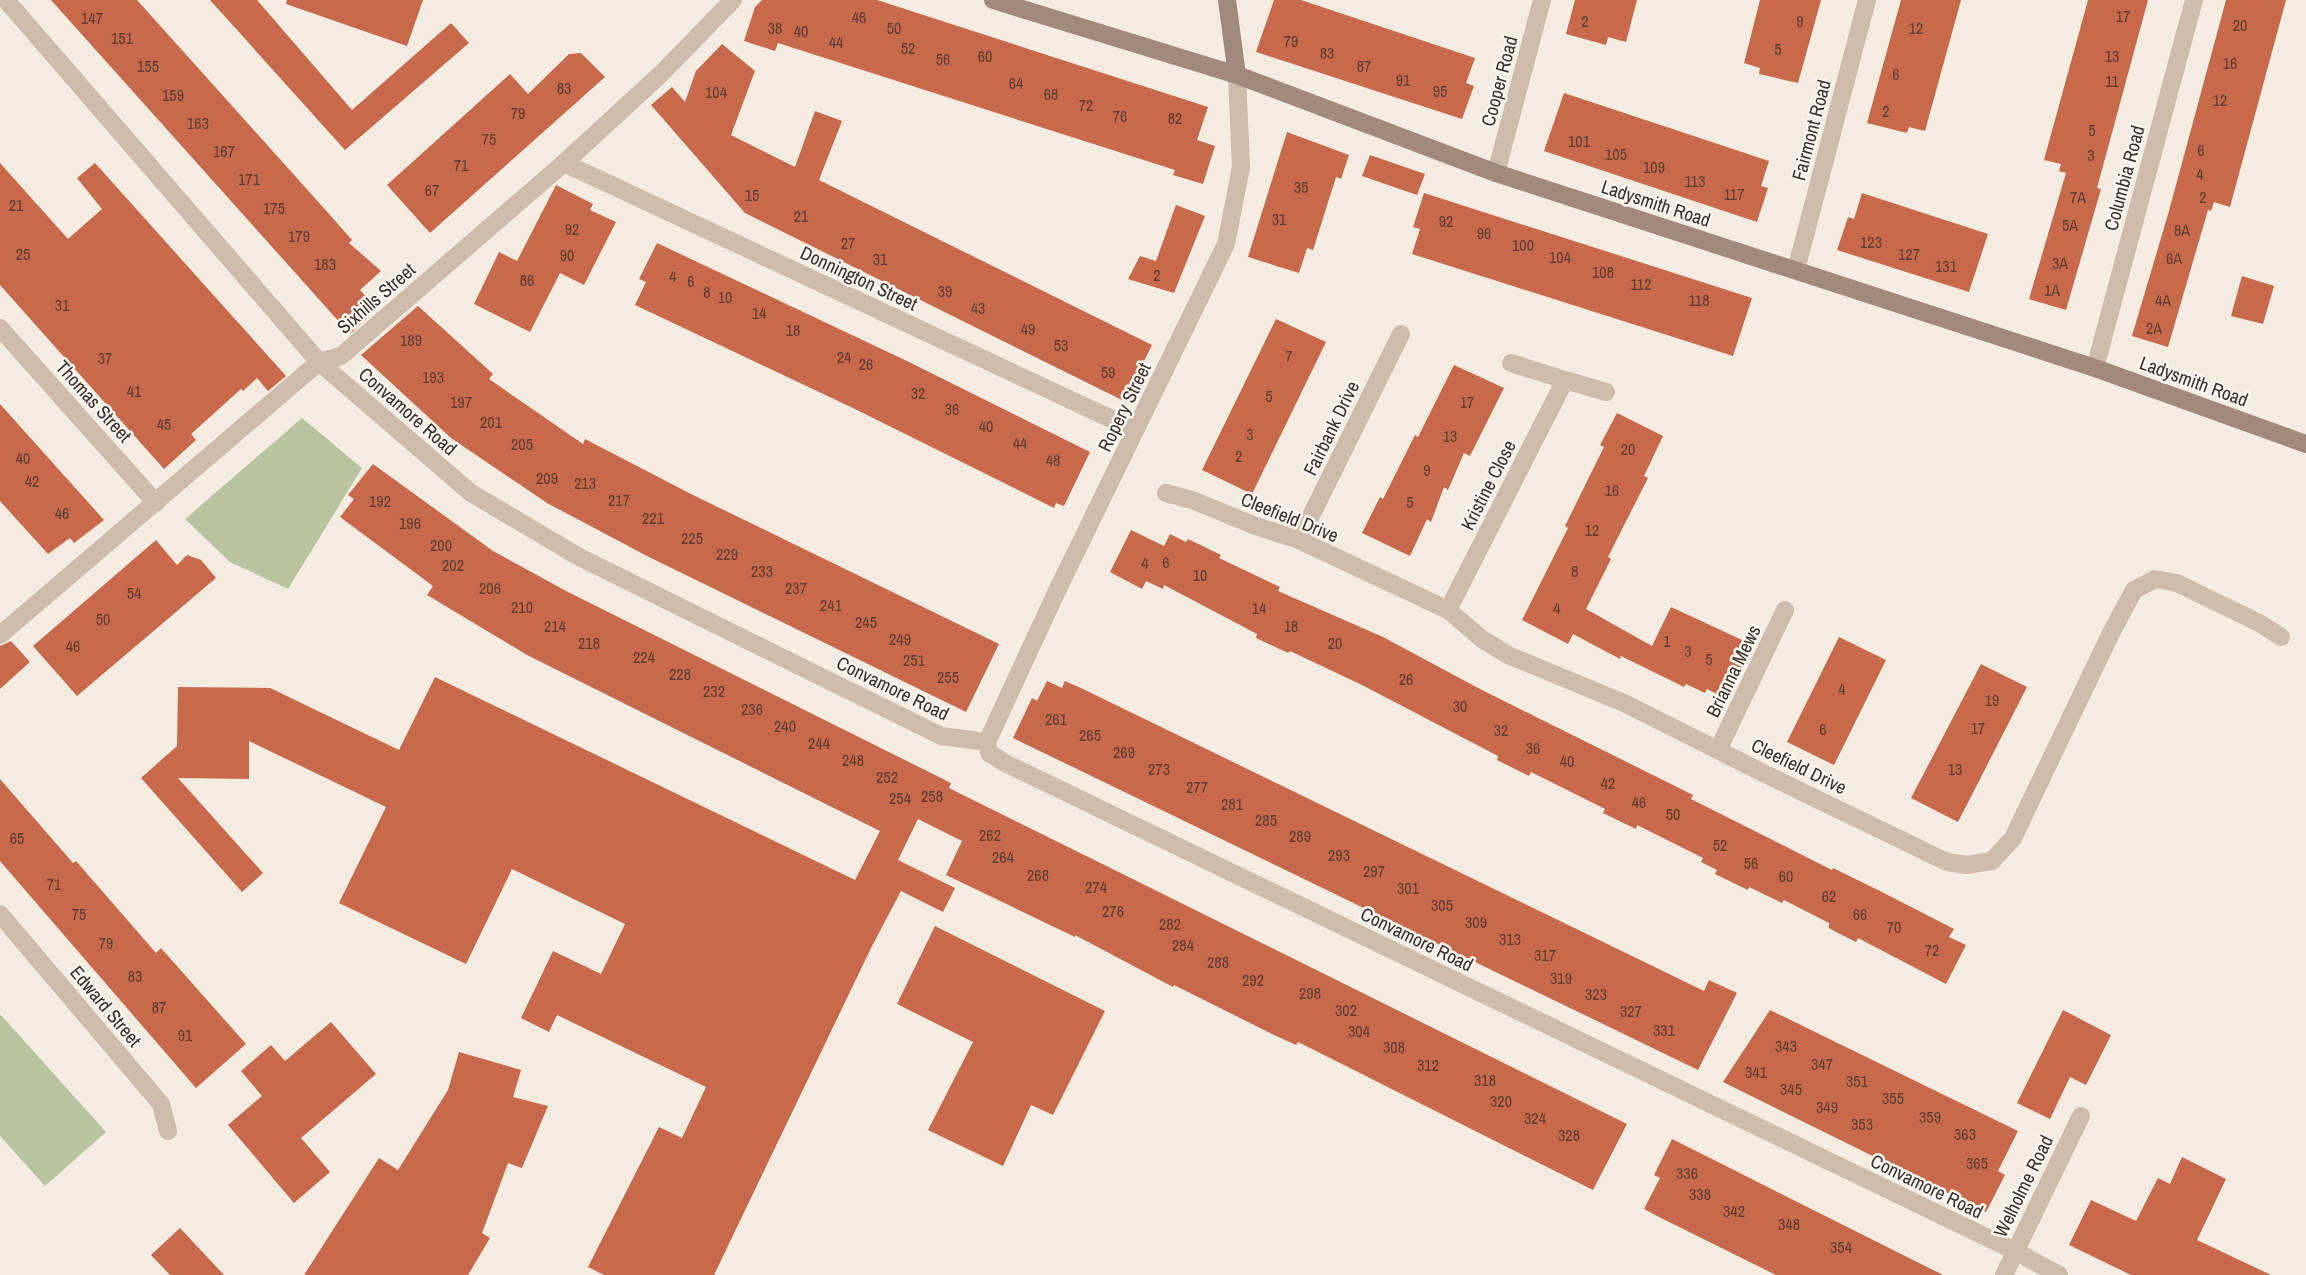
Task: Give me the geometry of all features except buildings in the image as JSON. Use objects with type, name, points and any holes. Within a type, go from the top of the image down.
[{"type":"street","name":"Convamore Road","points":[[6,0],[320,362],[471,493],[530,530],[581,558],[941,736],[987,742],[989,753],[1005,763],[2015,1251],[2059,1275]]},
{"type":"street","name":"Sixhills Street","points":[[0,635],[320,362],[341,356],[564,163],[662,73],[733,0]]},
{"type":"street","name":"Ladysmith Road","points":[[993,0],[1237,75],[1496,173],[2095,368],[2306,444]]},
{"type":"street","points":[[1227,0],[1237,75]]},
{"type":"street","name":"Cooper Road","points":[[1496,173],[1542,0]]},
{"type":"street","name":"Fairmont Road","points":[[1796,270],[1867,0]]},
{"type":"street","name":"Columbia Road","points":[[2095,368],[2194,0]]},
{"type":"street","name":"Ropery Street","points":[[987,742],[1226,244],[1241,167],[1237,75]]},
{"type":"street","name":"Donnington Street","points":[[564,163],[1135,430]]},
{"type":"street","name":"Thomas Street","points":[[0,328],[156,503]]},
{"type":"street","name":"Fairbank Drive","points":[[1299,540],[1401,334]]},
{"type":"street","points":[[1511,363],[1606,392]]},
{"type":"street","name":"Kristine Close","points":[[1448,610],[1565,380]]},
{"type":"street","name":"Cleefield Drive","points":[[1166,493],[1192,500],[1253,526],[1299,540],[1448,610],[1482,639],[1508,655],[1538,669],[1583,684],[1948,862],[1966,865],[1993,861],[2013,838],[2134,590],[2155,579],[2177,583],[2261,624],[2281,637]]},
{"type":"street","name":"Brianna Mews","points":[[1718,750],[1786,610]]},
{"type":"street","name":"Edward Street","points":[[0,915],[161,1104],[168,1131]]},
{"type":"street","name":"Welholme Road","points":[[2004,1275],[2081,1116]]},
{"type":"green space","points":[[302,418],[362,468],[288,589],[230,562],[185,519]]},
{"type":"green space","points":[[0,1014],[106,1132],[45,1186],[0,1136]]}]
